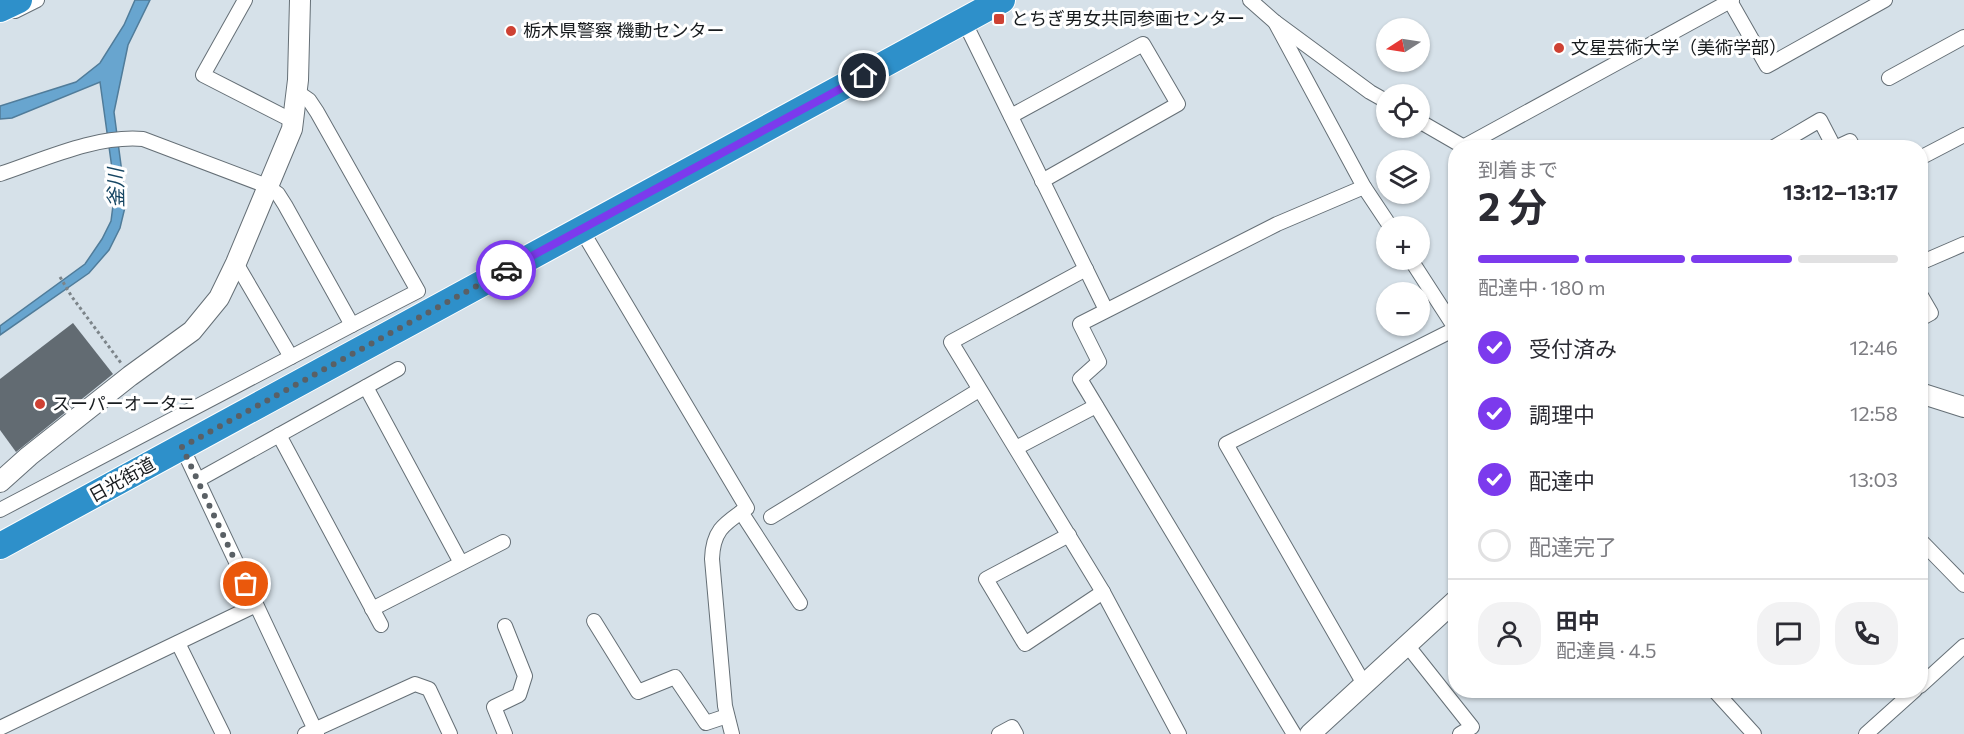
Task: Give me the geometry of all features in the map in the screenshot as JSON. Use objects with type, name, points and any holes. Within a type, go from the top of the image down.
[{"type":"highway","points":[[0,9],[19,0]]},
{"type":"highway","name":"日光街道","points":[[0,546],[1002,0]]},
{"type":"street","points":[[0,19],[37,0]]},
{"type":"street","points":[[245,0],[203,75],[293,121]]},
{"type":"street","points":[[0,482],[130,376],[192,332],[219,298],[292,129],[300,0]]},
{"type":"street","points":[[1250,0],[1275,22],[1376,95]]},
{"type":"street","points":[[1477,140],[1731,0],[1767,66],[1885,0]]},
{"type":"street","points":[[964,21],[1106,310]]},
{"type":"street","points":[[1275,22],[1364,187],[1383,216]]},
{"type":"street","points":[[1889,78],[1964,37]]},
{"type":"street","points":[[1011,116],[1143,44],[1178,104],[1042,180]]},
{"type":"street","points":[[0,510],[418,291],[317,112],[309,100],[296,91]]},
{"type":"street","points":[[1786,140],[1820,120],[1831,140]]},
{"type":"street","points":[[1430,127],[1452,140]]},
{"type":"street","points":[[1928,154],[1964,135]]},
{"type":"street","points":[[0,174],[98,142],[126,138],[143,139],[267,186],[278,194],[285,205],[352,325]]},
{"type":"street","points":[[1294,734],[1080,379],[1099,362],[1080,324],[1277,224],[1364,187]]},
{"type":"street","points":[[581,230],[747,508],[726,523],[712,541],[724,706],[732,734]]},
{"type":"street","points":[[1928,260],[1964,244]]},
{"type":"street","points":[[236,263],[291,357]]},
{"type":"street","points":[[1086,270],[951,342],[1103,592],[1179,734]]},
{"type":"street","points":[[1417,270],[1448,317]]},
{"type":"street","points":[[1364,684],[1226,444],[1448,332]]},
{"type":"street","points":[[198,480],[398,369]]},
{"type":"street","points":[[366,387],[461,563]]},
{"type":"street","points":[[771,517],[979,390]]},
{"type":"street","points":[[1928,396],[1964,407]]},
{"type":"street","points":[[1016,448],[1096,406]]},
{"type":"street","points":[[279,435],[381,625]]},
{"type":"street","points":[[182,447],[312,732],[415,684],[429,689],[450,734]]},
{"type":"street","points":[[741,512],[800,603]]},
{"type":"street","points":[[1069,535],[986,579],[1025,644],[1103,592]]},
{"type":"street","points":[[372,609],[503,542]]},
{"type":"street","points":[[1928,548],[1964,585]]},
{"type":"street","points":[[0,728],[256,605]]},
{"type":"street","points":[[1310,734],[1448,607]]},
{"type":"street","points":[[594,621],[638,692],[675,677],[706,723],[728,716]]},
{"type":"street","points":[[505,626],[525,676],[519,695],[494,707],[505,734]]},
{"type":"street","points":[[178,643],[223,734]]},
{"type":"street","points":[[1407,645],[1448,696]]},
{"type":"street","points":[[1928,679],[1964,646]]},
{"type":"street","points":[[1450,698],[1472,726],[1460,734]]},
{"type":"street","points":[[1722,698],[1754,734]]},
{"type":"street","points":[[1873,732],[1907,698]]},
{"type":"street","points":[[999,734],[1012,727],[1016,734]]},
{"type":"path","points":[[60,277],[130,376]]},
{"type":"water","name":"釜川","points":[[135,0],[150,0],[128,45],[114,112],[126,203],[120,228],[109,250],[89,273],[0,335],[0,326],[85,264],[111,221],[115,190],[100,82],[12,118],[0,119],[0,106],[76,82],[100,63],[124,25]]},
{"type":"building","name":"スーパーオータニ","points":[[73,323],[113,374],[16,452],[0,430],[0,379]]},
{"type":"way so far","points":[[246,584],[182,447],[506,270]]},
{"type":"place","name":"とちぎ男女共同参画センター","points":[[999,19]]},
{"type":"place","name":"栃木県警察 機動センター","points":[[511,31]]},
{"type":"place","name":"文星芸術大学（美術学部）","points":[[1559,48]]},
{"type":"place","name":"スーパーオータニ","points":[[40,404]]},
{"type":"route","points":[[506,270],[864,76]]}]
